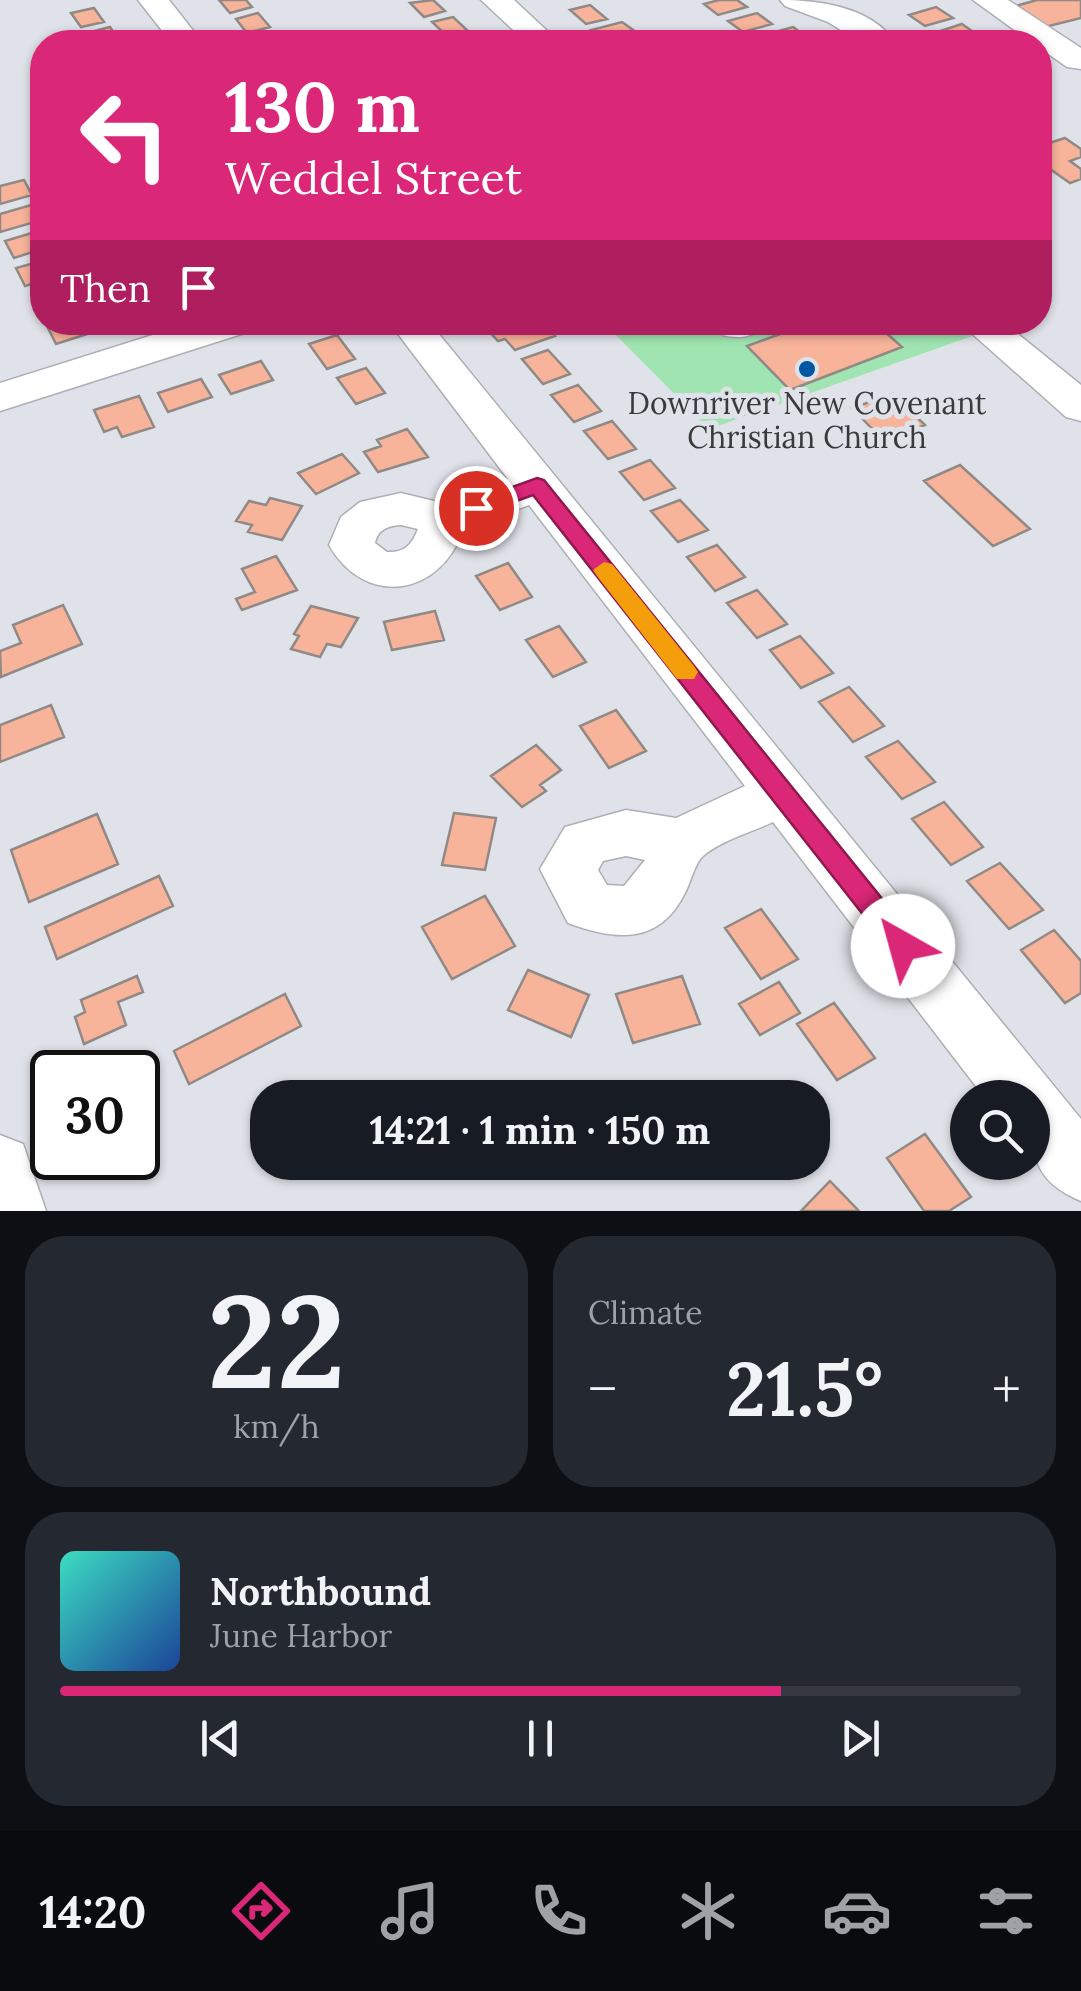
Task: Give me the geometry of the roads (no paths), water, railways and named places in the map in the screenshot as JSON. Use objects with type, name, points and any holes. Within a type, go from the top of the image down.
[{"type":"street","points":[[153,0],[177,30]]},
{"type":"street","points":[[496,0],[530,30]]},
{"type":"street","points":[[795,0],[838,8],[865,30]]},
{"type":"street","points":[[1002,2],[1040,30]]},
{"type":"street","points":[[1052,39],[1079,59]]},
{"type":"street","points":[[1052,67],[1079,59]]},
{"type":"street","points":[[1,393],[194,335]]},
{"type":"street","points":[[418,335],[1010,1080]]},
{"type":"street","points":[[994,335],[1081,407]]},
{"type":"street","points":[[444,520],[537,485]]},
{"type":"street","points":[[679,842],[782,793]]},
{"type":"street","points":[[1050,1130],[1081,1169]]},
{"type":"street","points":[[0,1167],[13,1211]]},
{"type":"place","name":"Downriver New Covenant Christian Church","points":[[807,369]]}]
